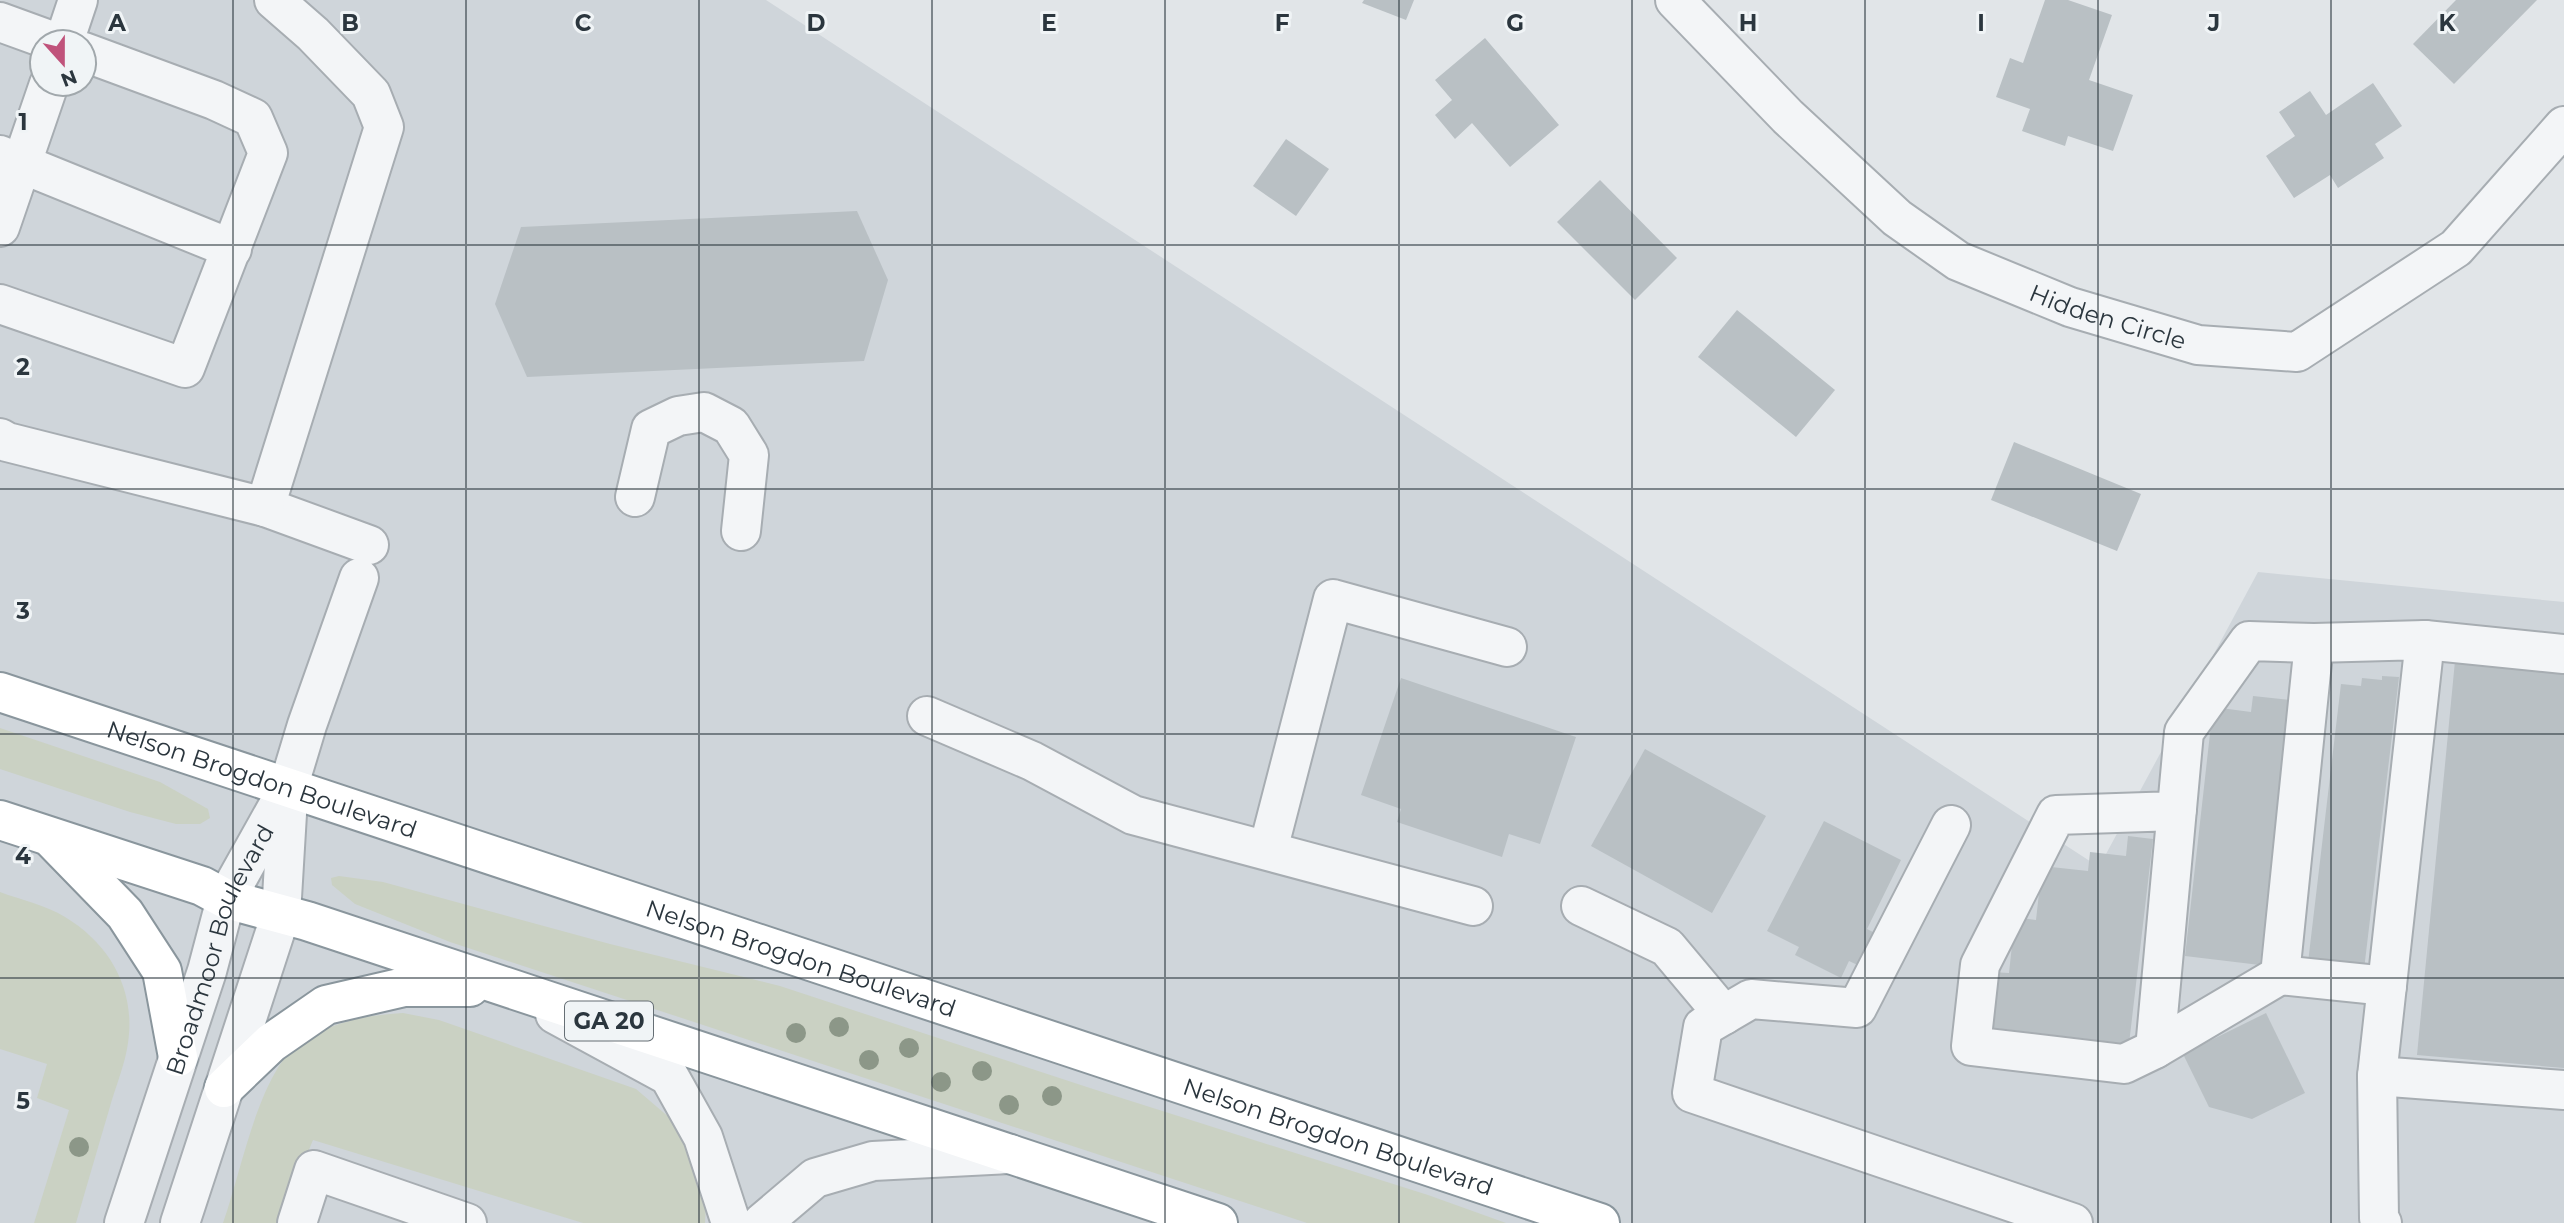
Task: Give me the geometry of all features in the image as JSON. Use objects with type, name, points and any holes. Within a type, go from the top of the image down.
[{"type":"highway","name":"Nelson Brogdon Boulevard","points":[[0,692],[1600,1223]]},
{"type":"highway","name":"GA 20","points":[[0,820],[202,886],[226,899],[281,914],[1218,1223]]},
{"type":"highway","points":[[49,836],[125,914],[162,971],[178,1057]]},
{"type":"highway","points":[[224,1088],[271,1043],[326,1005],[404,986],[507,988]]},
{"type":"street","points":[[69,28],[78,0]]},
{"type":"street","points":[[265,507],[384,127],[371,94],[313,34],[274,0]]},
{"type":"street","name":"Hidden Circle","points":[[1675,0],[1788,117],[1877,200],[1897,218],[1958,261],[2070,307],[2197,345],[2297,352],[2456,248],[2564,126]]},
{"type":"street","points":[[0,22],[28,32]]},
{"type":"street","points":[[0,303],[186,368],[268,153],[253,118],[214,100],[98,57]]},
{"type":"street","points":[[0,227],[11,159],[42,98]]},
{"type":"street","points":[[11,159],[232,249]]},
{"type":"street","points":[[635,497],[651,429],[678,416],[704,412],[731,426],[749,455],[741,531]]},
{"type":"street","points":[[0,438],[7,442],[265,507],[364,562],[307,724],[288,788]]},
{"type":"street","points":[[1268,850],[1333,599],[1507,647]]},
{"type":"street","points":[[2382,1223],[2379,1218],[2377,1076],[2425,640]]},
{"type":"street","points":[[2155,1049],[2184,732],[2249,641],[2314,643],[2425,640],[2564,654]]},
{"type":"street","points":[[2280,975],[2314,643]]},
{"type":"street","points":[[926,716],[1032,761],[1133,815],[1473,906]]},
{"type":"street","name":"Broadmoor Boulevard","points":[[124,1223],[206,971],[226,899],[288,788]]},
{"type":"street","name":"Broadmoor Boulevard","points":[[180,1223],[281,914],[288,788]]},
{"type":"street","points":[[2177,811],[2056,815],[1980,965],[1971,1046],[2124,1064],[2155,1049],[2280,975],[2387,986]]},
{"type":"street","points":[[1951,825],[1857,1008],[1751,999],[1703,1027],[1692,1093],[2073,1223]]},
{"type":"street","points":[[1581,906],[1667,947],[1724,1015]]},
{"type":"street","points":[[507,988],[669,1076],[703,1137],[731,1223]]},
{"type":"street","points":[[2377,1076],[2564,1090]]},
{"type":"street","points":[[762,1223],[815,1178],[873,1161],[1010,1154]]},
{"type":"street","points":[[297,1223],[314,1170],[467,1223]]},
{"type":"shaded area","points":[[0,0],[766,0],[2099,867],[2258,572],[2564,602],[2564,1223],[0,1223]]},
{"type":"shaded area","points":[[0,728],[160,782],[208,809],[210,818],[200,824],[176,824],[130,812],[0,769]]},
{"type":"shaded area","points":[[339,876],[383,882],[610,944],[780,986],[1428,1195],[1506,1223],[1307,1223],[450,942],[355,904],[332,885],[331,878]]},
{"type":"shaded area","points":[[0,892],[50,909],[81,928],[107,955],[116,970],[128,1005],[125,1060],[76,1223],[34,1223],[69,1110],[37,1098],[47,1064],[0,1049]]},
{"type":"shaded area","points":[[403,1013],[439,1020],[636,1089],[677,1124],[694,1153],[706,1205],[705,1223],[583,1223],[313,1140],[279,1223],[223,1223],[261,1102],[279,1066],[290,1053],[318,1033],[335,1026],[352,1020]]},
{"type":"building","points":[[1364,0],[1414,0],[1406,20],[1362,3]]},
{"type":"building","points":[[2045,0],[2068,0],[2112,15],[2089,80],[2133,95],[2113,151],[2068,136],[2065,146],[2022,131],[2030,109],[1996,97],[2010,58],[2023,63]]},
{"type":"building","points":[[2456,0],[2537,0],[2454,84],[2413,44]]},
{"type":"building","points":[[1485,38],[1559,125],[1510,167],[1472,123],[1455,139],[1435,115],[1452,100],[1435,80]]},
{"type":"building","points":[[2373,83],[2402,126],[2375,144],[2384,158],[2338,188],[2330,175],[2294,198],[2266,156],[2295,136],[2279,112],[2310,91],[2326,115]]},
{"type":"building","points":[[1286,139],[1329,169],[1296,216],[1253,186]]},
{"type":"building","points":[[1600,180],[1677,258],[1635,300],[1557,222]]},
{"type":"building","points":[[857,211],[888,280],[864,361],[527,377],[495,304],[521,227]]},
{"type":"building","points":[[1737,310],[1835,390],[1796,437],[1698,357]]},
{"type":"building","points":[[2014,442],[2141,494],[2117,551],[1991,500]]},
{"type":"building","points":[[2455,661],[2564,671],[2564,1068],[2417,1055]]},
{"type":"building","points":[[2382,676],[2399,677],[2363,978],[2307,971],[2341,684],[2361,686],[2362,678],[2382,680]]},
{"type":"building","points":[[1401,678],[1576,737],[1540,844],[1509,834],[1502,857],[1397,822],[1401,809],[1361,795]]},
{"type":"building","points":[[2253,696],[2291,700],[2260,965],[2185,956],[2213,707],[2251,712]]},
{"type":"building","points":[[1645,749],[1766,816],[1712,913],[1591,846]]},
{"type":"building","points":[[1824,821],[1901,860],[1867,929],[1881,936],[1864,968],[1849,961],[1841,978],[1795,955],[1799,947],[1767,931]]},
{"type":"building","points":[[2128,836],[2153,839],[2129,1044],[1985,1027],[1991,972],[2009,973],[2015,917],[2036,920],[2042,866],[2088,871],[2090,852],[2126,856]]},
{"type":"building","points":[[2266,1013],[2305,1093],[2252,1119],[2209,1107],[2183,1054]]}]
